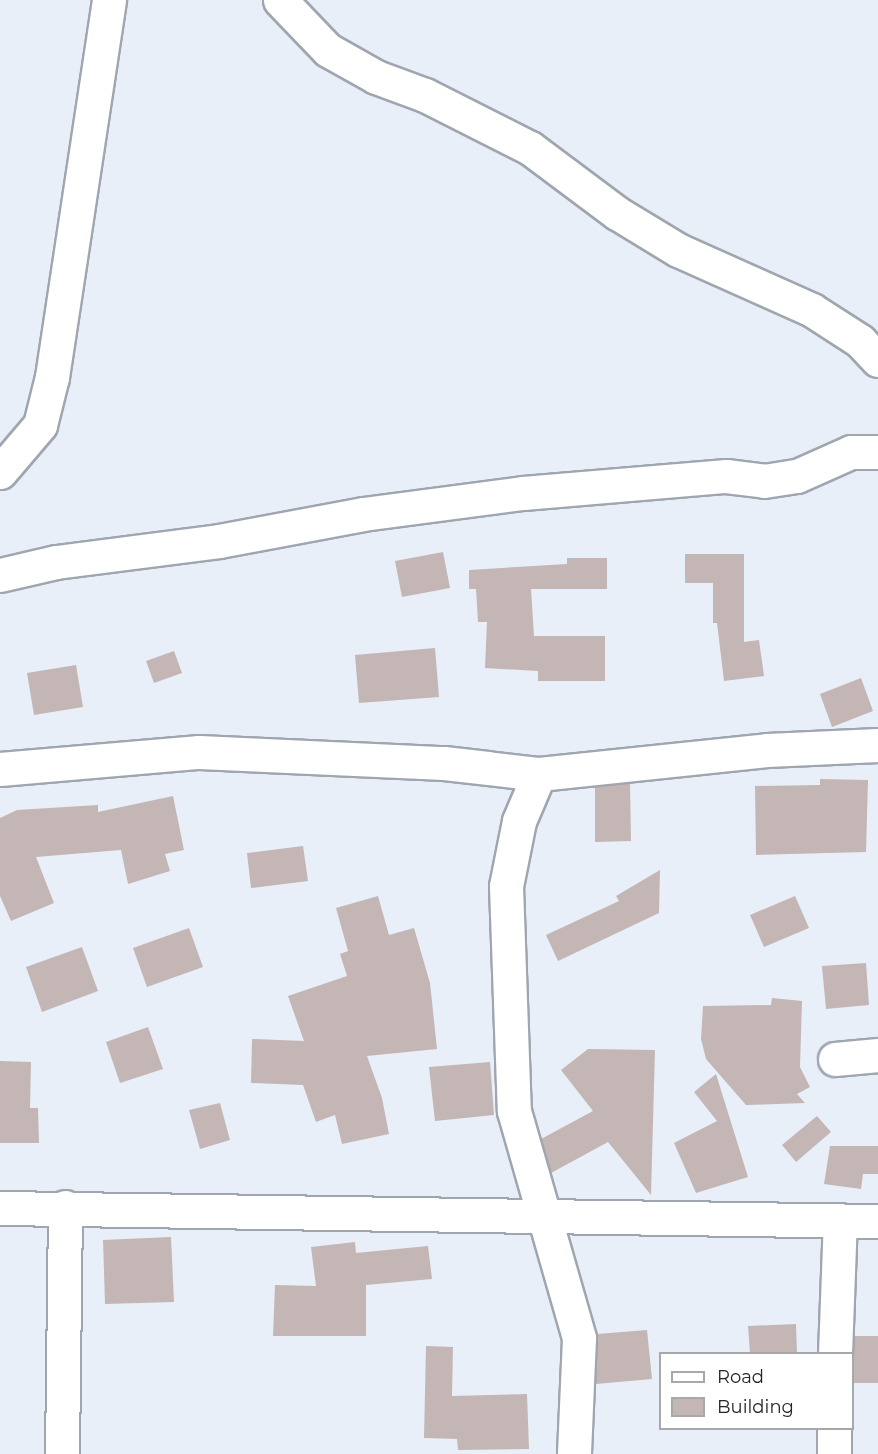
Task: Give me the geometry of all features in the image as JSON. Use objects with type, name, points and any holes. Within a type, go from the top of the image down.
[{"type":"street","points":[[0,472],[40,425],[52,377],[109,0]]},
{"type":"street","points":[[280,0],[328,50],[376,77],[425,95],[530,148],[617,213],[678,250],[812,310],[860,341],[878,360]]},
{"type":"street","points":[[0,575],[56,562],[219,541],[363,514],[523,493],[726,476],[764,481],[797,477],[851,452],[878,452]]},
{"type":"street","points":[[0,769],[199,752],[444,762],[538,774],[767,750],[878,745]]},
{"type":"street","points":[[538,774],[519,821],[506,886],[514,1111],[542,1216],[579,1338],[574,1454]]},
{"type":"street","points":[[835,1059],[878,1055]]},
{"type":"street","points":[[62,1454],[65,1207]]},
{"type":"street","points":[[0,1209],[65,1207],[878,1221]]},
{"type":"street","points":[[836,1352],[840,1220]]},
{"type":"street","points":[[834,1430],[834,1454]]},
{"type":"building","points":[[443,552],[450,588],[402,597],[395,561]]},
{"type":"building","points":[[685,554],[744,554],[744,642],[759,640],[764,676],[724,681],[717,623],[713,623],[713,583],[685,583]]},
{"type":"building","points":[[567,558],[607,558],[607,589],[531,589],[534,636],[605,636],[605,681],[538,681],[538,671],[485,668],[487,622],[478,622],[476,589],[469,589],[469,570],[567,564]]},
{"type":"building","points":[[435,648],[439,697],[359,703],[355,655]]},
{"type":"building","points":[[174,651],[182,673],[154,683],[146,661]]},
{"type":"building","points":[[76,665],[83,707],[34,715],[27,673]]},
{"type":"building","points":[[861,678],[873,711],[832,727],[820,694]]},
{"type":"building","points":[[820,779],[868,780],[866,852],[756,855],[755,786],[820,785]]},
{"type":"building","points":[[630,783],[631,841],[595,842],[595,787]]},
{"type":"building","points":[[173,796],[184,850],[165,854],[170,871],[128,884],[121,850],[36,857],[54,903],[11,921],[0,896],[0,818],[17,810],[98,805],[98,812]]},
{"type":"building","points":[[303,846],[308,881],[251,888],[247,853]]},
{"type":"building","points":[[660,870],[659,913],[558,961],[546,935],[619,901],[616,896]]},
{"type":"building","points":[[378,896],[389,935],[414,928],[430,983],[437,1049],[367,1056],[382,1098],[389,1134],[342,1144],[335,1115],[316,1122],[303,1085],[251,1083],[252,1039],[304,1041],[288,996],[347,976],[340,954],[348,951],[336,908]]},
{"type":"building","points":[[795,896],[809,928],[764,947],[750,915]]},
{"type":"building","points":[[189,928],[203,967],[147,987],[133,948]]},
{"type":"building","points":[[82,947],[98,991],[42,1012],[26,967]]},
{"type":"building","points":[[866,963],[869,1005],[826,1009],[822,966]]},
{"type":"building","points":[[772,998],[802,1001],[800,1067],[810,1087],[797,1094],[805,1103],[746,1105],[706,1059],[701,1039],[703,1006],[771,1005]]},
{"type":"building","points":[[148,1027],[163,1069],[120,1083],[106,1042]]},
{"type":"building","points":[[588,1049],[655,1050],[651,1195],[608,1142],[551,1173],[541,1139],[593,1111],[561,1070]]},
{"type":"building","points":[[0,1061],[31,1062],[30,1108],[38,1108],[39,1143],[0,1143]]},
{"type":"building","points":[[490,1062],[494,1115],[435,1121],[429,1067]]},
{"type":"building","points":[[716,1074],[748,1177],[696,1193],[674,1143],[717,1121],[694,1092]]},
{"type":"building","points":[[220,1103],[230,1140],[200,1149],[189,1110]]},
{"type":"building","points":[[817,1116],[831,1132],[796,1162],[782,1145]]},
{"type":"building","points":[[830,1146],[878,1146],[878,1174],[863,1174],[861,1189],[824,1184]]},
{"type":"building","points":[[171,1237],[174,1302],[105,1304],[103,1240]]},
{"type":"building","points":[[355,1242],[356,1253],[428,1246],[432,1279],[366,1285],[366,1336],[273,1336],[275,1285],[316,1286],[311,1247]]},
{"type":"building","points":[[796,1324],[797,1352],[750,1352],[748,1326]]},
{"type":"building","points":[[647,1330],[652,1379],[596,1384],[597,1334]]},
{"type":"building","points":[[854,1336],[878,1336],[878,1383],[854,1383]]},
{"type":"building","points":[[426,1346],[453,1347],[452,1396],[527,1394],[529,1449],[458,1450],[457,1439],[424,1438]]}]
